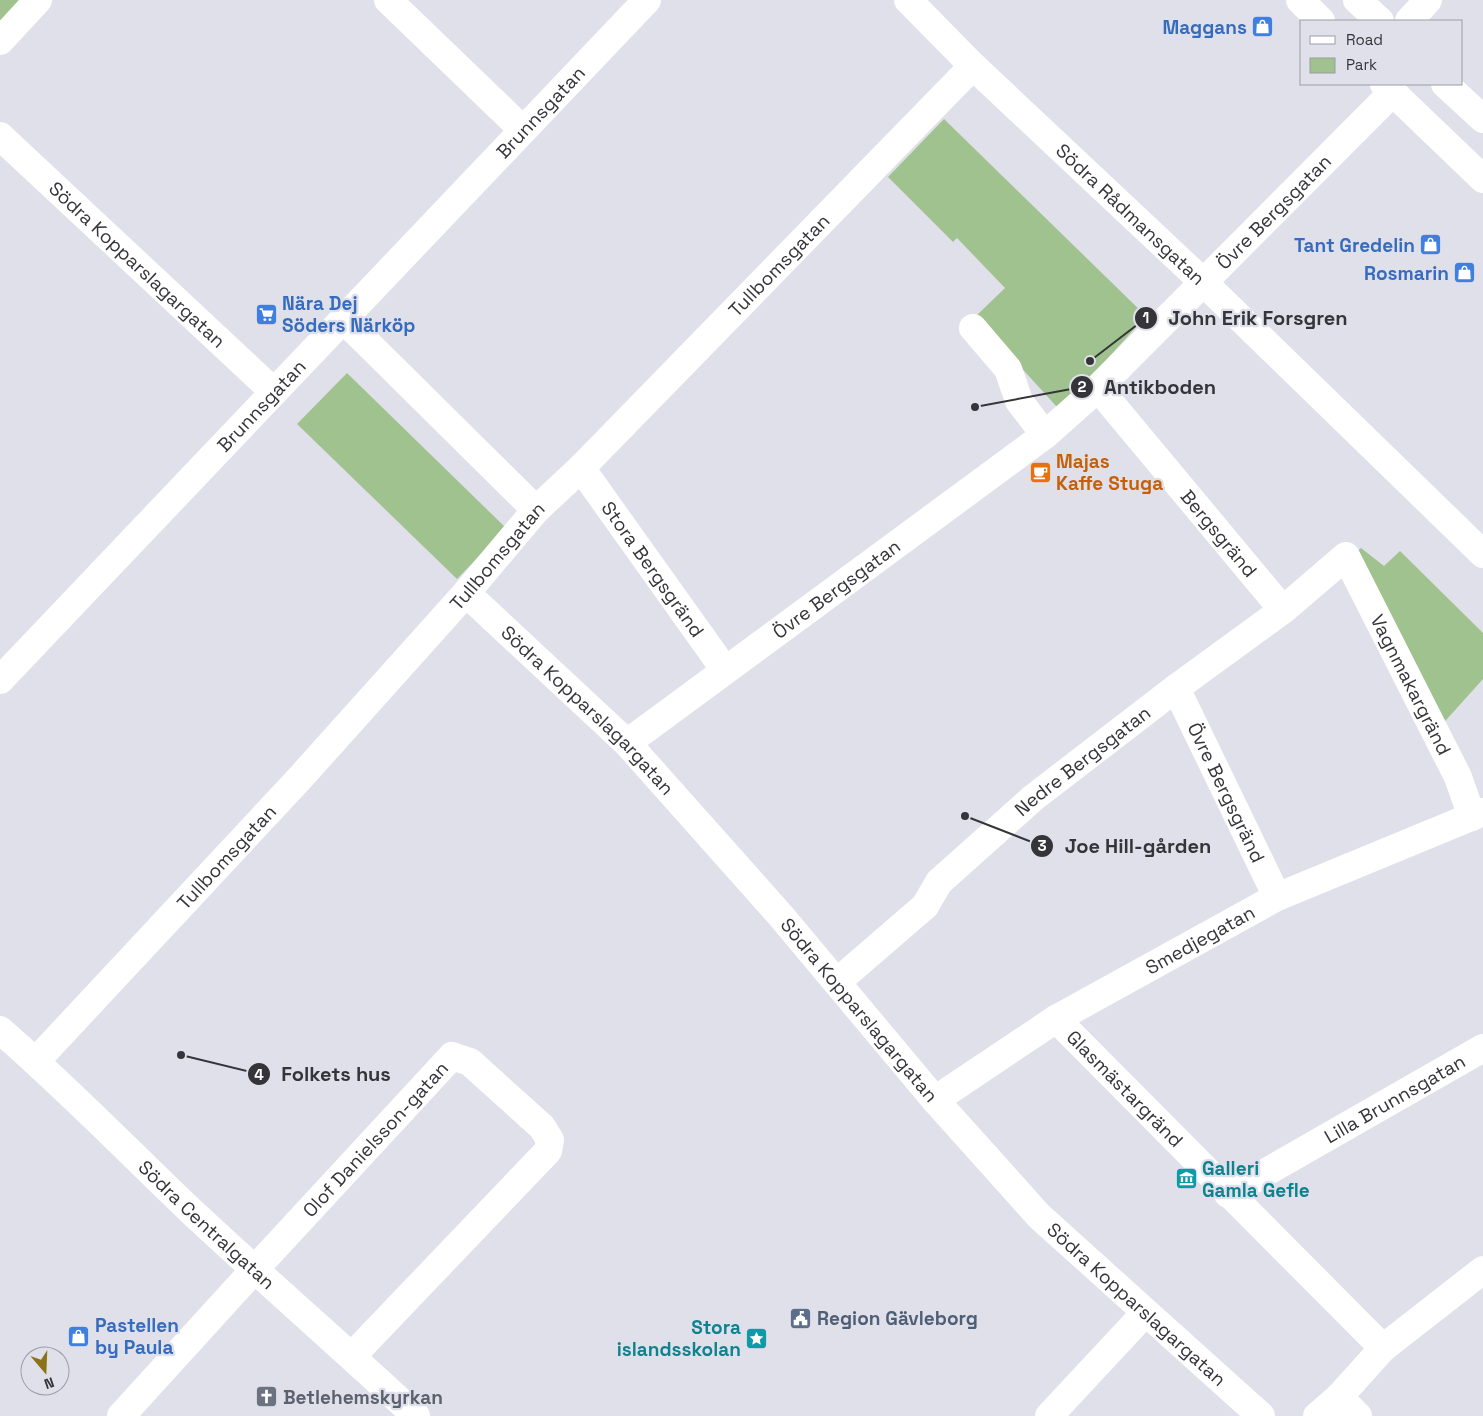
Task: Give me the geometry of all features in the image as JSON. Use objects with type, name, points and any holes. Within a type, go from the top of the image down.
[{"type":"street","points":[[0,42],[38,0]]},
{"type":"street","points":[[388,0],[523,130]]},
{"type":"street","name":"Brunnsgatan","points":[[0,680],[646,0]]},
{"type":"street","name":"Södra Rådmansgatan","points":[[908,0],[973,66],[1203,282],[1483,554]]},
{"type":"street","points":[[1300,0],[1320,20]]},
{"type":"street","points":[[1357,0],[1379,20]]},
{"type":"street","points":[[1410,20],[1428,0]]},
{"type":"street","name":"Tullbomsgatan","points":[[36,1061],[300,778],[466,593],[536,510],[581,468],[973,66]]},
{"type":"street","points":[[1446,85],[1483,119]]},
{"type":"street","points":[[1389,88],[1483,179]]},
{"type":"street","name":"Övre Bergsgatan","points":[[626,743],[1045,435],[1098,388],[1203,282],[1389,88]]},
{"type":"street","name":"Södra Kopparslagargatan","points":[[0,136],[274,392]]},
{"type":"street","points":[[343,319],[536,510]]},
{"type":"street","points":[[973,328],[1008,369],[1020,402],[1045,435]]},
{"type":"street","name":"Bergsgränd","points":[[1098,388],[1283,610]]},
{"type":"street","name":"Stora Bergsgränd","points":[[581,468],[725,670]]},
{"type":"street","name":"Nedre Bergsgatan","points":[[837,982],[925,906],[939,882],[1033,798],[1176,688],[1283,610],[1346,556]]},
{"type":"street","name":"Vagnmakargränd","points":[[1346,556],[1477,814]]},
{"type":"street","name":"Södra Kopparslagargatan","points":[[466,593],[626,743],[774,909],[935,1100],[1039,1216],[1261,1416]]},
{"type":"street","name":"Övre Bergsgränd","points":[[1176,688],[1278,897]]},
{"type":"street","name":"Smedjegatan","points":[[935,1100],[1056,1019],[1278,897],[1477,814]]},
{"type":"street","name":"Glasmästargränd","points":[[1056,1019],[1383,1348]]},
{"type":"street","name":"Södra Centralgatan","points":[[0,1030],[36,1061],[121,1145],[254,1270],[352,1356],[416,1416]]},
{"type":"street","name":"Lilla Brunnsgatan","points":[[1228,1194],[1483,1048]]},
{"type":"street","name":"Olof Danielsson-gatan","points":[[254,1270],[452,1056],[470,1062],[542,1127],[550,1140],[548,1151],[352,1356]]},
{"type":"street","points":[[121,1416],[254,1270]]},
{"type":"street","points":[[1317,1416],[1339,1397],[1383,1348],[1483,1270]]},
{"type":"street","points":[[1049,1416],[1145,1313]]},
{"type":"street","points":[[1339,1397],[1358,1416]]},
{"type":"green space","points":[[0,0],[23,0],[0,26]]},
{"type":"green space","points":[[944,119],[1146,316],[1091,377],[1057,407],[975,317],[1005,288],[957,238],[953,242],[888,177]]},
{"type":"green space","points":[[347,373],[506,528],[457,579],[297,424]]},
{"type":"green space","points":[[1361,548],[1384,566],[1400,551],[1483,633],[1483,679],[1438,729],[1350,557]]},
{"type":"place","name":"Maggans","points":[[1263,27]]},
{"type":"place","name":"Tant Gredelin","points":[[1431,245]]},
{"type":"place","name":"Rosmarin","points":[[1465,273]]},
{"type":"place","name":"Nära Dej Söders Närköp","points":[[266,314]]},
{"type":"place","name":"John Erik Forsgren","points":[[1090,361]]},
{"type":"place","name":"Antikboden","points":[[975,407]]},
{"type":"place","name":"Majas Kaffe Stuga","points":[[1040,472]]},
{"type":"place","name":"Joe Hill-gården","points":[[965,816]]},
{"type":"place","name":"Folkets hus","points":[[181,1055]]},
{"type":"place","name":"Galleri Gamla Gefle","points":[[1186,1179]]},
{"type":"place","name":"Region Gävleborg","points":[[801,1318]]},
{"type":"place","name":"Pastellen by Paula","points":[[79,1336]]},
{"type":"place","name":"Stora islandsskolan","points":[[757,1338]]},
{"type":"place","name":"Betlehemskyrkan","points":[[267,1397]]}]
